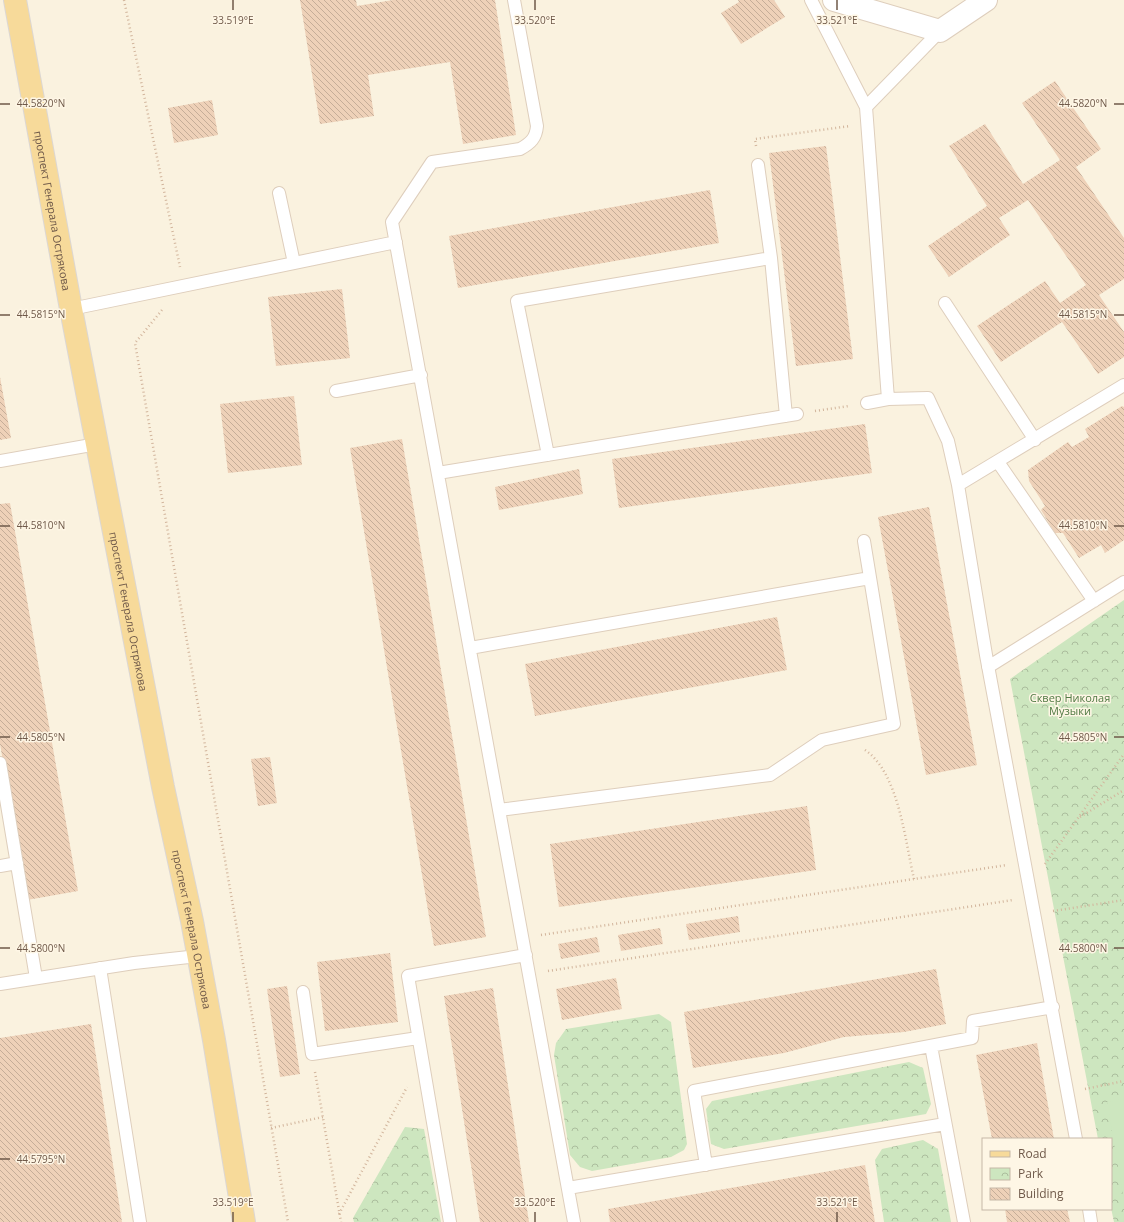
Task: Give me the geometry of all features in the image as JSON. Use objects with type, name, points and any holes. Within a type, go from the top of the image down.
[{"type":"main road","name":"проспект Генерала Острякова","points":[[15,0],[70,309],[214,1040],[244,1222]]},
{"type":"street","points":[[834,0],[940,31],[986,0]]},
{"type":"lane","points":[[514,0],[537,126],[536,134],[531,143],[520,149],[432,162],[392,222],[574,1222]]},
{"type":"lane","points":[[811,0],[866,107],[888,399]]},
{"type":"lane","points":[[866,107],[940,31]]},
{"type":"lane","points":[[438,473],[791,415],[758,165]]},
{"type":"lane","points":[[279,193],[294,263]]},
{"type":"lane","points":[[70,309],[396,242]]},
{"type":"lane","points":[[548,455],[517,301],[771,258]]},
{"type":"lane","points":[[945,303],[1035,440]]},
{"type":"lane","points":[[336,391],[420,375]]},
{"type":"lane","points":[[958,485],[1124,385]]},
{"type":"lane","points":[[867,403],[888,399],[928,398],[948,441],[958,485],[988,666],[1053,1007],[1076,1138]]},
{"type":"lane","points":[[0,461],[97,444]]},
{"type":"lane","points":[[998,462],[1094,601]]},
{"type":"lane","points":[[499,810],[770,775],[822,740],[894,724],[864,541]]},
{"type":"lane","points":[[470,648],[870,578]]},
{"type":"lane","points":[[988,666],[1124,582]]},
{"type":"lane","points":[[0,763],[36,978]]},
{"type":"lane","points":[[0,866],[16,863]]},
{"type":"lane","points":[[450,1222],[408,976],[526,955]]},
{"type":"lane","points":[[0,984],[100,968],[198,956]]},
{"type":"lane","points":[[100,968],[140,1222]]},
{"type":"lane","points":[[303,992],[312,1054],[418,1038]]},
{"type":"lane","points":[[706,1165],[694,1091],[972,1038],[973,1021],[1053,1007]]},
{"type":"lane","points":[[931,1046],[964,1222]]},
{"type":"lane","points":[[568,1188],[946,1124]]},
{"type":"lane","points":[[1089,1210],[1091,1222]]},
{"type":"path","points":[[124,0],[183,285],[134,343],[288,1222]]},
{"type":"path","points":[[758,165],[755,139],[867,124]]},
{"type":"path","points":[[791,415],[867,403]]},
{"type":"path","points":[[843,735],[875,756],[894,789],[914,879]]},
{"type":"path","points":[[1030,885],[1124,754]]},
{"type":"path","points":[[1078,818],[1124,790]]},
{"type":"path","points":[[522,938],[1026,862]]},
{"type":"path","points":[[529,974],[1032,897]]},
{"type":"path","points":[[1035,914],[1124,900]]},
{"type":"path","points":[[312,1054],[341,1222]]},
{"type":"path","points":[[339,1214],[422,1058]]},
{"type":"path","points":[[1068,1092],[1124,1081]]},
{"type":"path","points":[[272,1128],[323,1117]]},
{"type":"green space","name":"Сквер Николая Музыки","points":[[1124,600],[1124,1222],[1114,1222],[1111,1210],[1112,1138],[1098,1138],[1010,679]]},
{"type":"green space","points":[[659,1014],[671,1022],[687,1144],[684,1150],[671,1157],[592,1171],[580,1167],[570,1155],[554,1055],[556,1043],[566,1029]]},
{"type":"green space","points":[[909,1062],[923,1068],[931,1104],[926,1114],[724,1149],[711,1144],[706,1109],[712,1101]]},
{"type":"green space","points":[[1124,1099],[1124,1201],[1107,1102]]},
{"type":"green space","points":[[405,1127],[424,1129],[441,1222],[354,1222],[353,1218]]},
{"type":"green space","points":[[923,1140],[938,1149],[951,1222],[884,1222],[875,1160],[882,1149]]},
{"type":"building","points":[[300,0],[356,0],[357,6],[393,0],[495,0],[516,135],[463,144],[450,62],[368,75],[374,116],[320,124]]},
{"type":"building","points":[[738,0],[774,0],[785,17],[741,44],[721,13],[739,2]]},
{"type":"building","points":[[1055,81],[1101,149],[1076,167],[1124,238],[1124,279],[1099,295],[1124,332],[1124,357],[1098,374],[1062,322],[1001,362],[977,326],[1045,281],[1060,303],[1086,285],[1028,200],[999,218],[1010,235],[949,277],[928,246],[987,206],[949,146],[985,124],[1023,184],[1060,160],[1022,103]]},
{"type":"building","points":[[212,100],[218,135],[174,143],[168,108]]},
{"type":"building","points":[[826,146],[853,359],[796,366],[769,153]]},
{"type":"building","points":[[710,190],[719,243],[458,288],[449,236]]},
{"type":"building","points":[[342,289],[350,358],[276,366],[268,297]]},
{"type":"building","points":[[0,377],[11,438],[0,440]]},
{"type":"building","points":[[294,396],[302,465],[228,473],[220,404]]},
{"type":"building","points":[[1122,406],[1124,407],[1124,540],[1105,553],[1101,545],[1079,558],[1063,533],[1055,533],[1041,510],[1045,506],[1029,481],[1028,470],[1068,442],[1072,447],[1089,437],[1085,429]]},
{"type":"building","points":[[865,424],[872,473],[619,508],[612,459]]},
{"type":"building","points":[[402,439],[486,937],[434,946],[350,448]]},
{"type":"building","points":[[579,469],[583,494],[499,510],[495,487]]},
{"type":"building","points":[[10,503],[78,891],[27,900],[0,744],[0,504]]},
{"type":"building","points":[[929,507],[977,765],[926,775],[878,517]]},
{"type":"building","points":[[777,617],[787,670],[535,716],[525,664]]},
{"type":"building","points":[[270,757],[277,803],[258,806],[251,759]]},
{"type":"building","points":[[807,806],[816,870],[559,907],[550,844]]},
{"type":"building","points":[[738,916],[740,932],[689,940],[686,924]]},
{"type":"building","points":[[660,928],[663,944],[621,951],[618,935]]},
{"type":"building","points":[[597,937],[600,952],[561,959],[558,944]]},
{"type":"building","points":[[390,953],[398,1022],[325,1031],[317,962]]},
{"type":"building","points":[[936,969],[946,1024],[904,1032],[844,1037],[784,1053],[693,1068],[684,1012]]},
{"type":"building","points":[[616,978],[622,1009],[562,1020],[556,989]]},
{"type":"building","points":[[287,986],[300,1074],[280,1077],[267,989]]},
{"type":"building","points":[[493,988],[529,1222],[480,1222],[444,996]]},
{"type":"building","points":[[91,1024],[122,1222],[0,1222],[0,1038]]},
{"type":"building","points":[[1037,1043],[1054,1138],[992,1138],[976,1055]]},
{"type":"building","points":[[865,1165],[875,1222],[610,1222],[608,1209]]},
{"type":"building","points":[[1005,1210],[1067,1210],[1070,1222],[1007,1222]]}]
